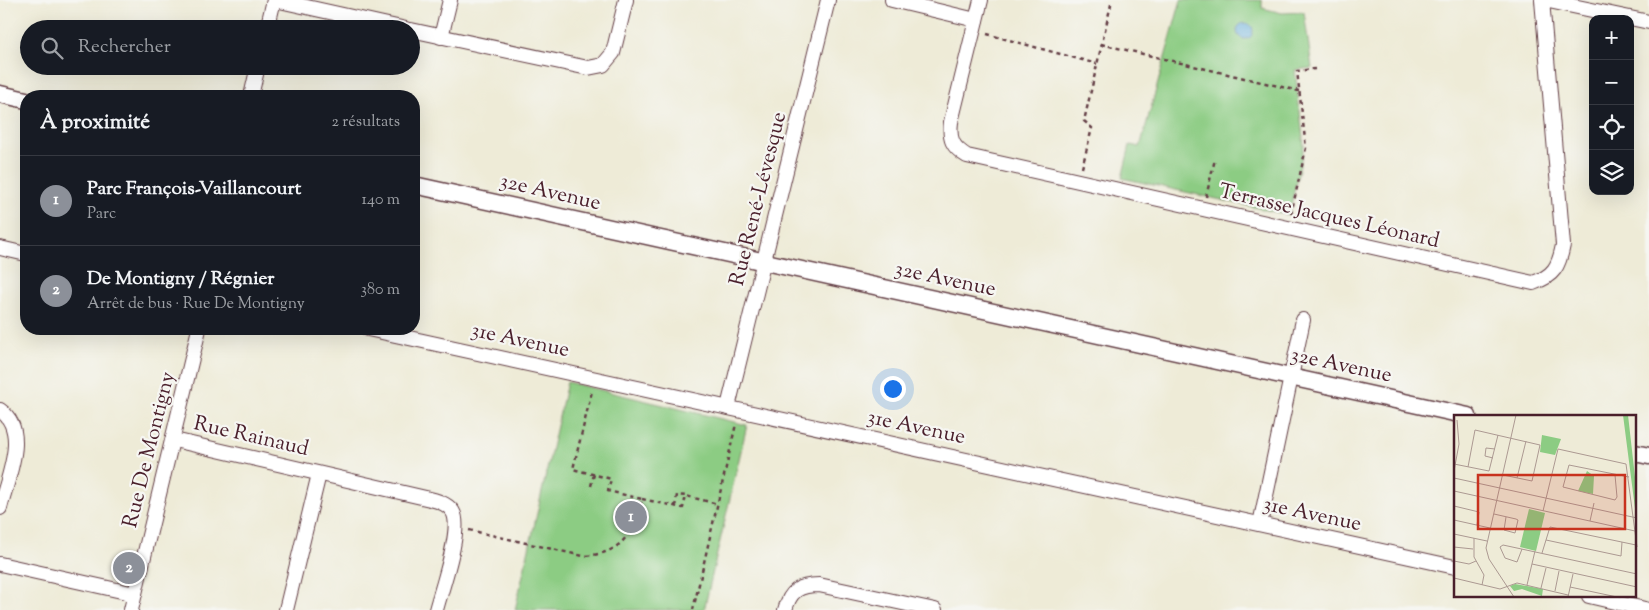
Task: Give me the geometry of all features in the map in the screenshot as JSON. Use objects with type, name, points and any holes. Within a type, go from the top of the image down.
[{"type":"street","points":[[269,20],[275,0],[365,20]]},
{"type":"street","points":[[442,37],[450,0]]},
{"type":"street","points":[[420,32],[588,68],[603,65],[613,54],[626,0]]},
{"type":"street","name":"Rue René-Lévesque","points":[[734,408],[764,262],[828,0]]},
{"type":"street","points":[[892,0],[975,26]]},
{"type":"street","name":"Terrasse Jacques Léonard","points":[[981,0],[950,122],[952,144],[967,156],[1533,283],[1546,279],[1554,272],[1560,260],[1563,228],[1551,116],[1543,0],[1649,22]]},
{"type":"street","points":[[252,90],[256,75]]},
{"type":"street","points":[[0,94],[20,99]]},
{"type":"street","name":"32e Avenue","points":[[420,186],[1463,415]]},
{"type":"street","points":[[0,248],[20,253]]},
{"type":"street","points":[[1260,524],[1303,320]]},
{"type":"street","name":"Rue De Montigny","points":[[131,610],[174,440],[198,335]]},
{"type":"street","name":"31e Avenue","points":[[396,335],[1454,567]]},
{"type":"street","points":[[0,410],[10,418],[16,432],[0,508]]},
{"type":"street","name":"Rue Rainaud","points":[[174,440],[440,501],[454,514],[456,527]]},
{"type":"street","points":[[1636,453],[1649,456]]},
{"type":"street","name":"Rue Rainaud","points":[[286,610],[319,474]]},
{"type":"street","points":[[436,610],[456,527]]},
{"type":"street","points":[[0,564],[135,594]]},
{"type":"street","points":[[785,610],[789,597],[797,588],[806,584],[819,584],[935,610]]},
{"type":"street","points":[[1598,598],[1649,610]]},
{"type":"path","points":[[1078,182],[1092,128],[1084,121],[1112,0]]},
{"type":"path","points":[[975,26],[1033,45],[1040,50],[1097,64]]},
{"type":"path","points":[[1101,44],[1300,91]]},
{"type":"path","points":[[1288,228],[1306,148],[1297,71],[1315,69]]},
{"type":"path","points":[[1203,209],[1215,160]]},
{"type":"path","points":[[595,378],[573,469],[611,478],[608,491],[683,508],[686,496]]},
{"type":"path","points":[[693,610],[718,504],[734,408]]},
{"type":"path","points":[[591,486],[594,474]]},
{"type":"path","points":[[675,507],[677,494],[718,504]]},
{"type":"path","points":[[456,527],[583,556],[599,555],[616,546],[629,535],[635,525],[642,499]]},
{"type":"green space","points":[[1181,0],[1262,0],[1262,8],[1282,13],[1304,12],[1312,68],[1295,70],[1304,146],[1289,215],[1122,178],[1130,145],[1140,147]]},
{"type":"green space","points":[[567,382],[747,425],[704,610],[515,610]]},
{"type":"water","points":[[1245,23],[1253,31],[1245,39],[1237,31]]},
{"type":"place","name":"Parc François-Vaillancourt","points":[[631,517]]},
{"type":"place","name":"De Montigny / Régnier","points":[[129,568]]}]
